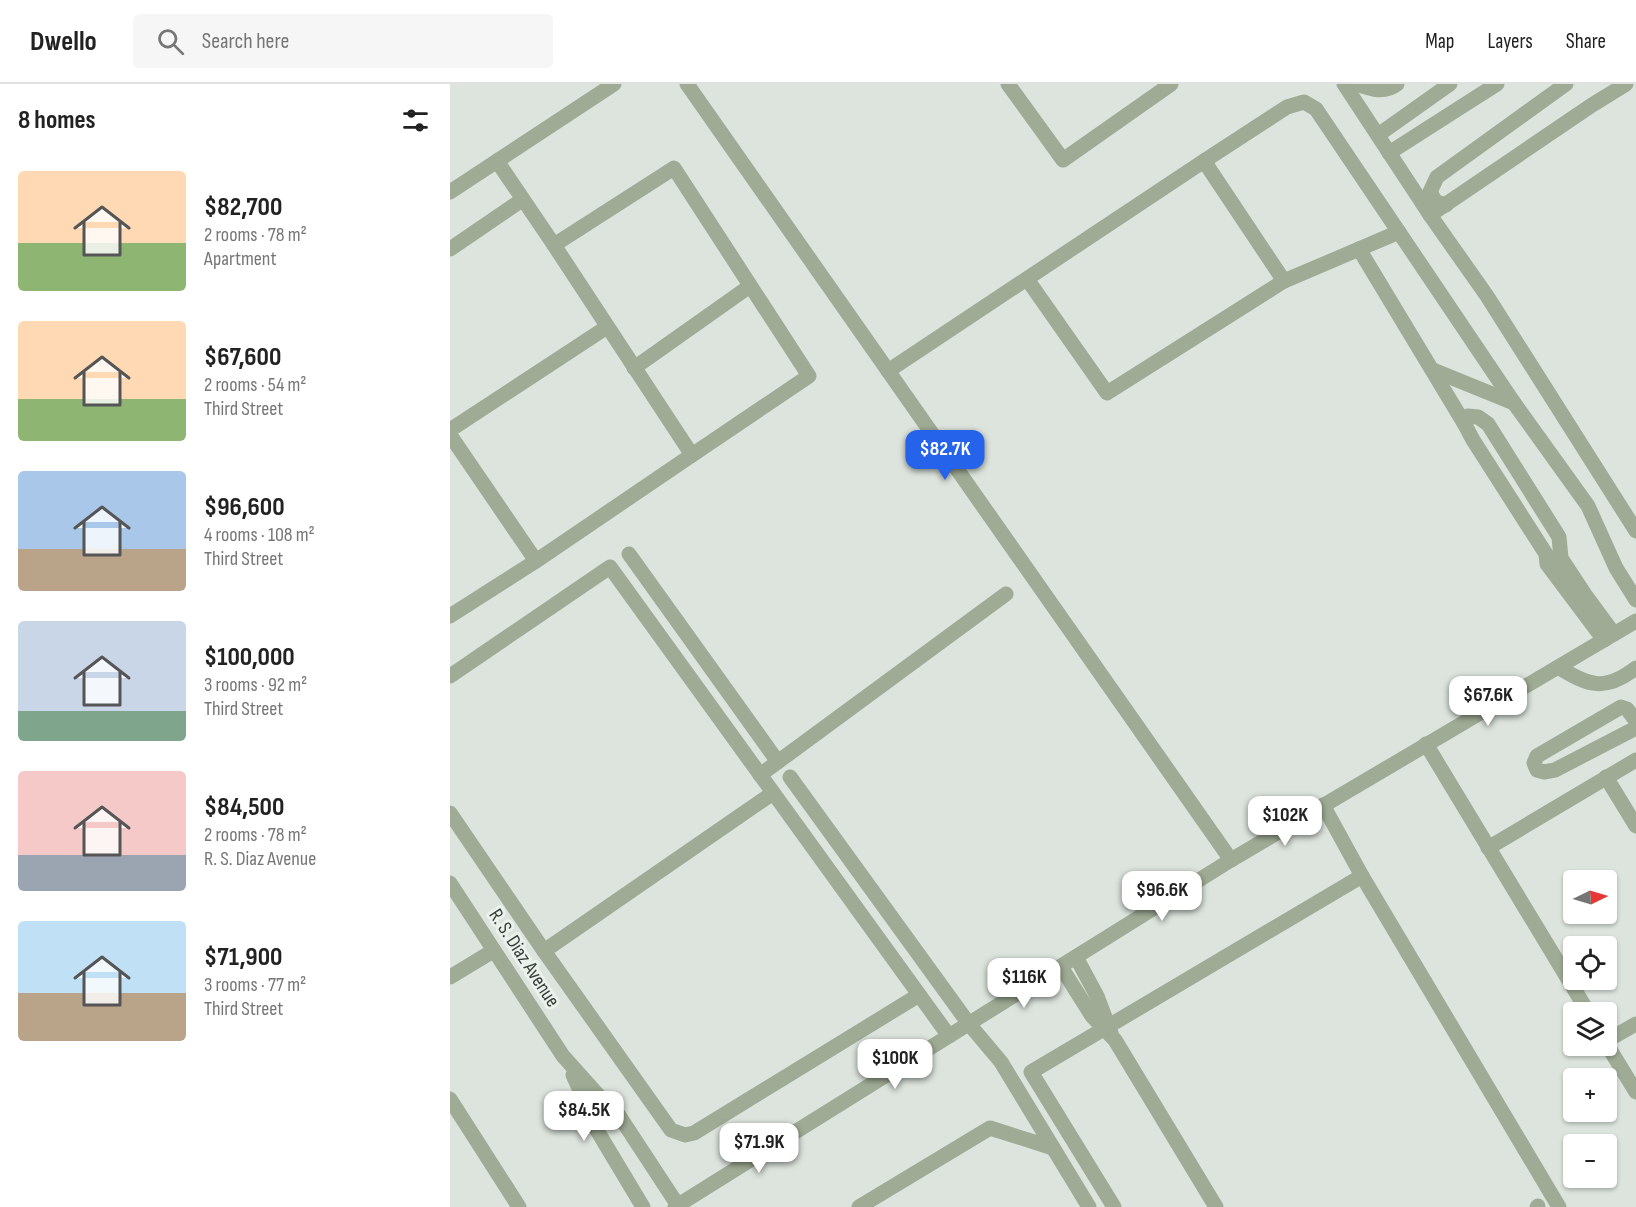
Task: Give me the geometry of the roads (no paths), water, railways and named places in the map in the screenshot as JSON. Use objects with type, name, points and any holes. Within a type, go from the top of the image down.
[{"type":"street","points":[[450,192],[614,84]]},
{"type":"street","points":[[687,84],[1231,860]]},
{"type":"street","points":[[1008,84],[1063,160],[1171,84]]},
{"type":"street","points":[[1344,84],[1430,215],[1487,296],[1636,531]]},
{"type":"street","points":[[1356,84],[1380,91],[1390,89],[1397,84]]},
{"type":"street","points":[[1378,135],[1450,84]]},
{"type":"street","points":[[1389,153],[1497,84]]},
{"type":"street","points":[[1446,205],[1436,202],[1430,192],[1437,177],[1566,84]]},
{"type":"street","points":[[1430,215],[1626,84]]},
{"type":"street","points":[[888,371],[1287,107],[1304,102],[1316,109],[1514,403],[1588,506],[1616,568],[1636,600]]},
{"type":"street","points":[[496,161],[692,455]]},
{"type":"street","points":[[1204,161],[1284,281]]},
{"type":"street","points":[[450,616],[536,561],[809,376],[674,168],[554,245]]},
{"type":"street","points":[[450,249],[522,200]]},
{"type":"street","points":[[1027,279],[1107,393],[1284,281],[1400,232]]},
{"type":"street","points":[[1359,249],[1433,370],[1473,441],[1546,554],[1546,564],[1609,637]]},
{"type":"street","points":[[634,368],[750,286]]},
{"type":"street","points":[[536,561],[450,432],[606,327]]},
{"type":"street","points":[[1433,370],[1514,403]]},
{"type":"street","points":[[1464,423],[1468,416],[1478,417],[1488,424],[1559,537],[1561,558],[1609,637]]},
{"type":"street","points":[[629,554],[778,762]]},
{"type":"street","points":[[450,676],[610,567],[949,1036]]},
{"type":"street","points":[[760,775],[1006,594]]},
{"type":"street","points":[[677,1206],[1231,860],[1636,621]]},
{"type":"street","points":[[1558,667],[1578,680],[1596,684],[1609,684],[1636,668]]},
{"type":"street","points":[[1636,721],[1627,709],[1621,707],[1538,756],[1534,763],[1537,770],[1544,772],[1555,770],[1636,728]]},
{"type":"street","points":[[1426,744],[1582,1002]]},
{"type":"street","points":[[1488,848],[1636,760]]},
{"type":"street","points":[[790,777],[969,1024],[1001,1062],[1089,1207]]},
{"type":"street","points":[[1606,777],[1636,826]]},
{"type":"street","points":[[544,951],[773,793]]},
{"type":"street","points":[[1323,806],[1362,876],[1559,1207]]},
{"type":"street","points":[[450,813],[544,951],[671,1130],[685,1135],[694,1133],[919,995]]},
{"type":"street","points":[[1114,1207],[1031,1072],[1109,1031],[1362,876]]},
{"type":"street","name":"R. S. Diaz Avenue","points":[[450,883],[563,1056],[585,1101],[595,1128],[643,1207]]},
{"type":"street","points":[[450,977],[493,951]]},
{"type":"street","points":[[1076,957],[1097,996],[1109,1031],[1216,1207]]},
{"type":"street","points":[[1060,967],[1092,1016],[1109,1031]]},
{"type":"street","points":[[1617,1035],[1636,1024]]},
{"type":"street","name":"R. S. Diaz Avenue","points":[[563,1056],[618,1114],[677,1206]]},
{"type":"street","points":[[1614,1056],[1636,1092]]},
{"type":"street","points":[[450,1099],[519,1207]]},
{"type":"street","points":[[858,1207],[990,1128],[1053,1148]]}]
